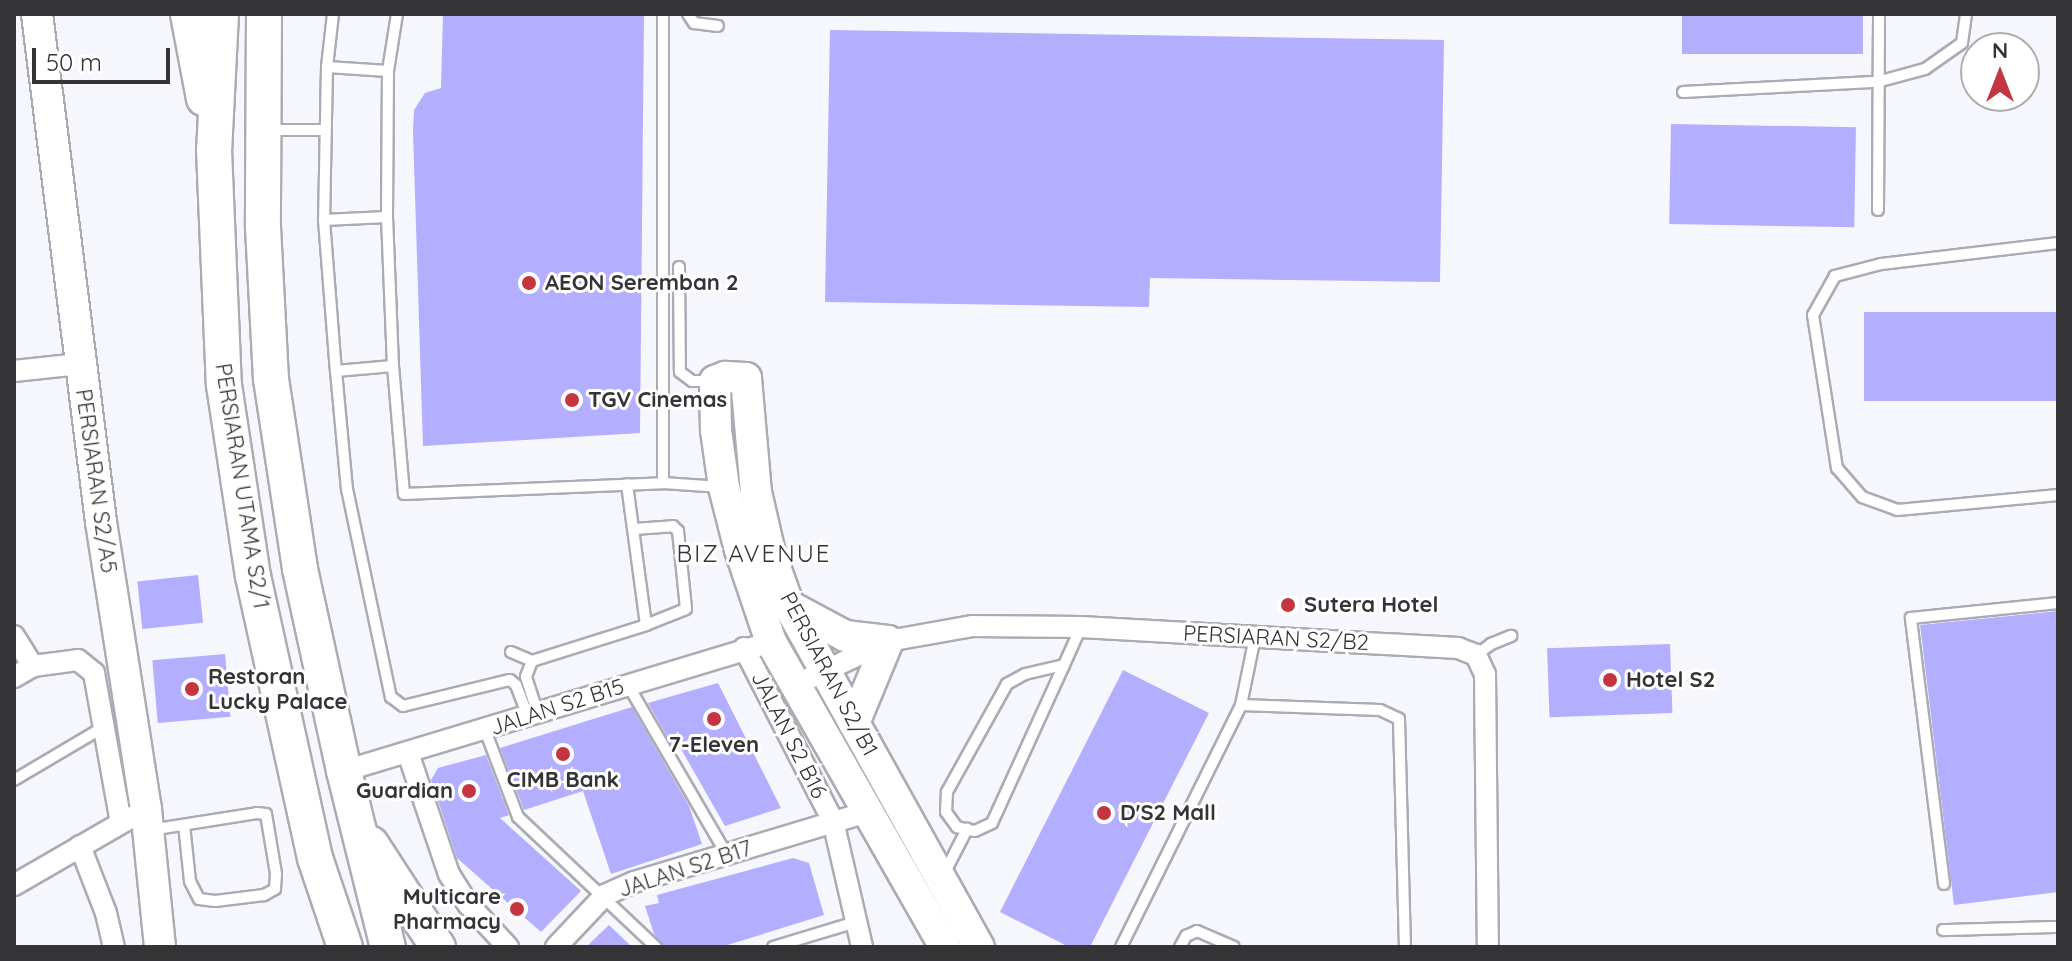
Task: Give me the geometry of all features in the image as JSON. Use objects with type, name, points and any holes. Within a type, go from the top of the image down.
[{"type":"main road","points":[[188,14],[214,150]]},
{"type":"main road","name":"PERSIARAN UTAMA S2/1","points":[[221,14],[214,150],[224,385],[253,576],[315,858],[345,947]]},
{"type":"main road","name":"PERSIARAN UTAMA S2/1","points":[[264,14],[263,227],[271,379],[300,569],[344,771],[388,947]]},
{"type":"main road","points":[[263,120],[287,14]]},
{"type":"main road","points":[[356,821],[438,947]]},
{"type":"main road","points":[[315,858],[321,947]]},
{"type":"street","name":"PERSIARAN S2/A5","points":[[37,14],[138,820],[160,947]]},
{"type":"street","points":[[14,371],[80,364]]},
{"type":"street","name":"PERSIARAN S2/B1","points":[[945,947],[793,686],[758,645],[724,487],[716,430],[715,381],[725,377],[746,378],[756,492],[770,553],[789,606],[979,947]]},
{"type":"street","points":[[789,606],[845,636],[888,641],[854,723]]},
{"type":"street","name":"PERSIARAN S2/B2","points":[[793,686],[888,641],[972,626],[1081,627],[1458,648],[1476,655]]},
{"type":"street","points":[[14,636],[33,666]]},
{"type":"street","name":"JALAN S2 B15","points":[[344,771],[758,645]]},
{"type":"street","name":"JALAN S2 B16","points":[[758,645],[833,821],[862,947]]},
{"type":"street","points":[[1476,655],[1485,674],[1488,947]]},
{"type":"street","points":[[14,677],[33,666],[78,660],[88,665],[94,673],[102,728],[138,820],[80,846],[14,885]]},
{"type":"street","points":[[408,753],[449,874],[468,904],[508,947]]},
{"type":"street","name":"JALAN S2 B17","points":[[556,947],[605,895],[634,882],[867,812]]},
{"type":"street","points":[[80,846],[106,913],[114,947]]},
{"type":"lane","points":[[333,14],[327,67],[324,220],[336,371],[347,489],[391,697],[403,706],[510,680],[533,715]]},
{"type":"lane","points":[[390,14],[396,19],[388,71],[387,217],[393,366],[404,494],[663,483],[724,487]]},
{"type":"lane","points":[[663,14],[663,483]]},
{"type":"lane","points":[[688,14],[694,23],[718,26]]},
{"type":"lane","points":[[1878,210],[1879,14]]},
{"type":"lane","points":[[1683,92],[1877,82],[1925,69],[1962,43],[1966,14]]},
{"type":"lane","points":[[327,67],[388,71]]},
{"type":"lane","points":[[263,120],[325,130]]},
{"type":"lane","points":[[324,220],[387,217]]},
{"type":"lane","points":[[2058,243],[1881,264],[1835,276],[1813,315],[1837,468],[1862,497],[1897,510],[2058,495]]},
{"type":"lane","points":[[679,267],[680,372],[692,381],[715,381]]},
{"type":"lane","points":[[336,371],[393,366]]},
{"type":"lane","points":[[627,484],[646,625]]},
{"type":"lane","points":[[511,652],[532,661],[686,609],[678,531],[673,526],[634,529]]},
{"type":"lane","points":[[1944,884],[1911,618],[2058,603]]},
{"type":"lane","points":[[1064,665],[1025,674],[1007,684],[947,792],[946,812],[957,827],[975,831],[992,823],[1064,665],[1081,627]]},
{"type":"lane","points":[[1476,655],[1491,644],[1511,636]]},
{"type":"lane","points":[[1121,947],[1241,705],[1255,637]]},
{"type":"lane","points":[[532,661],[526,677],[533,715]]},
{"type":"lane","points":[[628,685],[727,855]]},
{"type":"lane","points":[[1241,705],[1380,710],[1399,719],[1405,947]]},
{"type":"lane","points":[[14,780],[102,728]]},
{"type":"lane","points":[[485,730],[518,817],[605,895],[656,947]]},
{"type":"lane","points":[[138,820],[184,825],[266,814],[276,874],[275,889],[264,895],[215,901],[199,899],[190,881],[184,825]]},
{"type":"lane","points":[[942,880],[967,829]]},
{"type":"lane","points":[[773,947],[856,922]]},
{"type":"lane","points":[[1943,930],[2058,927]]},
{"type":"lane","points":[[1180,947],[1186,936],[1197,931],[1234,947]]},
{"type":"building","name":"AEON Seremban 2","points":[[443,14],[644,14],[640,433],[423,446],[414,110],[425,93],[441,88]]},
{"type":"building","points":[[1682,14],[1863,14],[1863,54],[1682,54]]},
{"type":"building","points":[[830,30],[1444,40],[1440,282],[1150,278],[1149,307],[825,302]]},
{"type":"building","points":[[1671,124],[1856,127],[1854,227],[1669,224]]},
{"type":"building","points":[[1864,312],[2058,312],[2058,401],[1864,401]]},
{"type":"building","points":[[198,575],[203,623],[142,629],[137,581]]},
{"type":"building","points":[[2058,611],[2058,892],[1954,905],[1920,625]]},
{"type":"building","name":"Hotel S2","points":[[1670,644],[1672,713],[1549,717],[1547,648]]},
{"type":"building","name":"Restoran Lucky Palace","points":[[225,654],[230,717],[158,723],[152,660]]},
{"type":"building","name":"D'S2 Mall","points":[[1123,670],[1209,713],[1090,947],[1069,947],[1000,912]]},
{"type":"building","points":[[718,683],[781,808],[725,826],[677,742],[672,745],[648,703]]},
{"type":"building","points":[[632,707],[689,806],[702,844],[611,874],[583,791],[524,810],[500,748]]},
{"type":"building","points":[[486,755],[509,815],[500,818],[581,891],[541,932],[457,858],[431,780],[438,768]]},
{"type":"building","points":[[793,858],[809,863],[824,915],[721,947],[664,947],[654,934],[645,906],[659,903],[657,895]]},
{"type":"building","points":[[609,925],[632,947],[586,947]]},
{"type":"place","name":"AEON Seremban 2","points":[[529,283]]},
{"type":"place","name":"TGV Cinemas","points":[[572,400]]},
{"type":"place","name":"Sutera Hotel","points":[[1288,605]]},
{"type":"place","name":"Hotel S2","points":[[1610,680]]},
{"type":"place","name":"Restoran Lucky Palace","points":[[192,689]]},
{"type":"place","name":"7-Eleven","points":[[714,719]]},
{"type":"place","name":"CIMB Bank","points":[[563,754]]},
{"type":"place","name":"Guardian","points":[[469,791]]},
{"type":"place","name":"D'S2 Mall","points":[[1104,813]]},
{"type":"place","name":"Multicare Pharmacy","points":[[517,909]]},
{"type":"district","name":"BIZ AVENUE","points":[[754,554]]}]
